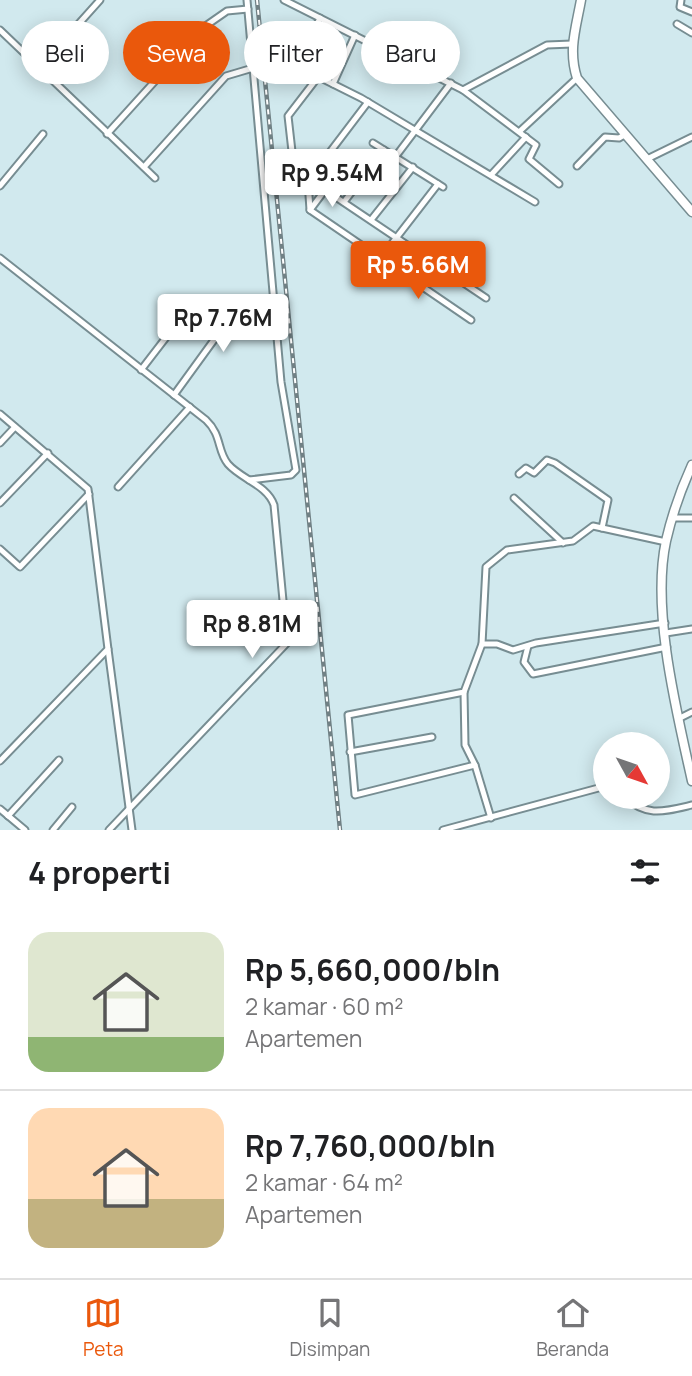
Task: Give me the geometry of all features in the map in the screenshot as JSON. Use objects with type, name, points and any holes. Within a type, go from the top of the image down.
[{"type":"street","points":[[81,21],[100,0]]},
{"type":"street","points":[[247,0],[249,21]]},
{"type":"street","points":[[284,0],[361,38]]},
{"type":"street","points":[[581,0],[572,44],[577,78],[647,159],[688,199],[692,212]]},
{"type":"street","points":[[681,0],[680,7],[692,12]]},
{"type":"street","points":[[107,134],[204,27],[224,13],[248,9]]},
{"type":"street","points":[[677,24],[692,33]]},
{"type":"street","points":[[0,30],[21,50]]},
{"type":"street","points":[[347,53],[355,35]]},
{"type":"street","points":[[463,90],[547,45],[572,44]]},
{"type":"street","points":[[144,167],[223,80],[233,72],[244,70]]},
{"type":"street","points":[[520,131],[577,78]]},
{"type":"street","points":[[56,84],[155,178]]},
{"type":"street","points":[[249,480],[292,475],[296,468],[281,382],[254,84]]},
{"type":"street","points":[[313,84],[288,116],[292,166],[308,181],[372,220],[486,298]]},
{"type":"street","points":[[333,84],[368,102],[535,202]]},
{"type":"street","points":[[396,156],[450,84]]},
{"type":"street","points":[[453,84],[537,146],[530,160],[559,184]]},
{"type":"street","points":[[310,210],[308,181],[368,102]]},
{"type":"street","points":[[0,186],[43,134]]},
{"type":"street","points":[[577,166],[605,137],[619,138],[626,134]]},
{"type":"street","points":[[491,174],[526,137]]},
{"type":"street","points":[[647,159],[692,137]]},
{"type":"street","points":[[373,142],[441,186],[380,259]]},
{"type":"street","points":[[344,202],[384,150]]},
{"type":"street","points":[[372,220],[413,167]]},
{"type":"street","points":[[310,210],[325,190]]},
{"type":"street","points":[[310,210],[471,320]]},
{"type":"street","points":[[0,258],[214,427],[230,467],[273,501],[288,642],[109,830]]},
{"type":"street","points":[[174,395],[219,333],[207,301]]},
{"type":"street","points":[[141,370],[181,318]]},
{"type":"street","points":[[174,395],[209,350],[223,318]]},
{"type":"street","points":[[118,486],[190,407]]},
{"type":"street","points":[[0,414],[86,485],[89,494],[132,830]]},
{"type":"street","points":[[0,443],[15,427]]},
{"type":"street","points":[[0,503],[48,453]]},
{"type":"street","points":[[519,474],[526,468],[535,472],[547,460],[555,463],[608,500],[602,528]]},
{"type":"street","points":[[692,465],[666,542],[665,628],[678,719],[692,781]]},
{"type":"street","points":[[0,549],[20,567],[89,494]]},
{"type":"street","points":[[514,498],[563,543]]},
{"type":"street","points":[[673,518],[692,518]]},
{"type":"street","points":[[491,818],[462,731],[464,692],[482,644],[484,578],[491,562],[507,550],[563,543],[579,538],[591,527],[666,542]]},
{"type":"street","points":[[482,644],[497,644],[513,650],[665,628],[692,629]]},
{"type":"street","points":[[528,646],[523,662],[533,674],[667,647]]},
{"type":"street","points":[[0,761],[108,649]]},
{"type":"street","points":[[464,692],[351,713],[348,718],[353,792],[357,795],[475,765]]},
{"type":"street","points":[[678,719],[692,712]]},
{"type":"street","points":[[350,752],[432,737]]},
{"type":"street","points":[[8,816],[59,760]]},
{"type":"street","points":[[443,830],[491,818],[513,808],[593,789]]},
{"type":"street","points":[[641,809],[664,812],[692,805]]},
{"type":"street","points":[[53,830],[72,807]]},
{"type":"street","points":[[0,810],[25,830]]},
{"type":"railway","points":[[257,0],[340,830]]}]
